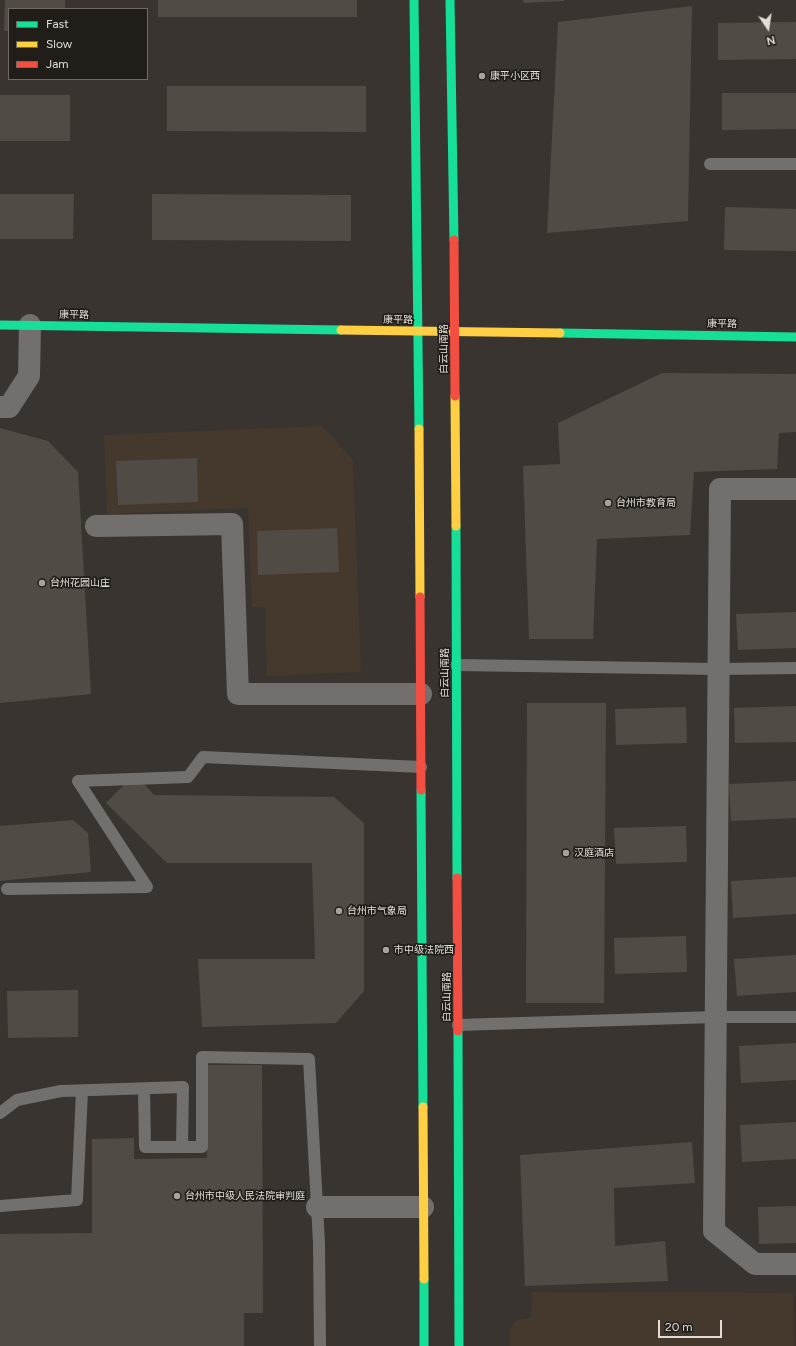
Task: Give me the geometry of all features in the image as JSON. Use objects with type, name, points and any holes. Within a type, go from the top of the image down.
[{"type":"main road","points":[[414,0],[419,331],[424,1346]]},
{"type":"main road","name":"白云山南路","points":[[450,0],[455,331],[459,1346]]},
{"type":"main road","name":"康平路","points":[[0,325],[796,337]]},
{"type":"street","points":[[0,407],[9,407],[29,376],[30,325]]},
{"type":"street","points":[[796,489],[720,489],[714,1231],[755,1264],[796,1264]]},
{"type":"street","points":[[96,526],[232,524],[238,694],[421,694]]},
{"type":"street","points":[[317,1206],[423,1207]]},
{"type":"lane","points":[[710,164],[796,164]]},
{"type":"lane","points":[[456,665],[718,669],[796,668]]},
{"type":"lane","points":[[6,889],[147,887],[78,781],[188,777],[203,757],[421,766]]},
{"type":"lane","points":[[458,1025],[715,1017],[796,1017]]},
{"type":"lane","points":[[144,1088],[145,1147],[202,1148],[202,1057],[309,1059],[317,1206],[320,1346]]},
{"type":"lane","points":[[0,1113],[17,1100],[61,1092],[183,1087],[182,1147]]},
{"type":"lane","points":[[0,1206],[77,1200],[82,1091]]},
{"type":"shaded area","points":[[322,426],[353,460],[361,672],[267,676],[265,607],[252,607],[248,508],[107,514],[104,435]]},
{"type":"shaded area","points":[[532,1292],[793,1293],[794,1346],[510,1346],[510,1330],[515,1321],[531,1317]]},
{"type":"building","points":[[5,0],[65,0],[65,8],[8,8],[8,31],[4,31]]},
{"type":"building","points":[[158,0],[357,0],[357,17],[158,17]]},
{"type":"building","points":[[523,0],[564,0],[564,1],[524,3]]},
{"type":"building","points":[[692,6],[688,221],[547,233],[558,22]]},
{"type":"building","points":[[796,22],[796,59],[718,60],[718,23]]},
{"type":"building","points":[[167,86],[366,86],[366,132],[167,131]]},
{"type":"building","points":[[722,93],[796,93],[796,129],[722,130]]},
{"type":"building","points":[[0,95],[70,95],[70,141],[0,141]]},
{"type":"building","points":[[0,194],[74,194],[73,239],[0,239]]},
{"type":"building","points":[[152,194],[351,195],[351,241],[152,240]]},
{"type":"building","points":[[725,207],[796,209],[796,251],[724,250]]},
{"type":"building","name":"台州市教育局","points":[[662,373],[796,374],[796,432],[779,433],[777,469],[694,472],[690,535],[597,539],[593,639],[529,639],[523,466],[560,464],[558,423]]},
{"type":"building","name":"台州花园山庄","points":[[0,428],[48,441],[78,472],[91,694],[0,703]]},
{"type":"building","points":[[197,458],[198,502],[118,505],[116,461]]},
{"type":"building","points":[[337,528],[339,572],[258,575],[257,531]]},
{"type":"building","points":[[796,612],[796,648],[738,650],[736,614]]},
{"type":"building","name":"汉庭酒店","points":[[527,703],[606,703],[604,1003],[526,1003]]},
{"type":"building","points":[[796,706],[796,742],[735,743],[734,708]]},
{"type":"building","points":[[686,707],[687,743],[616,745],[615,709]]},
{"type":"building","name":"台州市气象局","points":[[128,781],[141,781],[154,795],[334,797],[364,823],[364,991],[336,1023],[202,1027],[198,959],[315,959],[312,863],[167,863],[106,803]]},
{"type":"building","points":[[796,781],[796,818],[731,821],[729,784]]},
{"type":"building","points":[[73,820],[88,833],[91,872],[0,881],[0,826]]},
{"type":"building","points":[[686,826],[687,862],[616,864],[614,828]]},
{"type":"building","points":[[796,877],[796,914],[733,918],[731,881]]},
{"type":"building","points":[[686,936],[687,972],[615,974],[614,938]]},
{"type":"building","points":[[796,955],[796,992],[737,996],[734,959]]},
{"type":"building","points":[[78,990],[78,1037],[8,1038],[7,991]]},
{"type":"building","points":[[796,1043],[796,1080],[741,1083],[739,1046]]},
{"type":"building","name":"台州市中级人民法院审判庭","points":[[207,1065],[262,1065],[263,1313],[244,1313],[244,1346],[0,1346],[0,1234],[92,1233],[92,1139],[134,1138],[134,1159],[207,1158]]},
{"type":"building","points":[[796,1122],[796,1159],[742,1162],[740,1125]]},
{"type":"building","points":[[692,1142],[695,1183],[614,1188],[615,1246],[665,1241],[668,1281],[525,1286],[520,1155]]},
{"type":"building","points":[[796,1206],[796,1243],[759,1244],[758,1207]]},
{"type":"traffic: fast","points":[[414,0],[419,429]]},
{"type":"traffic: fast","points":[[450,0],[454,240]]},
{"type":"traffic: fast","points":[[0,325],[341,330]]},
{"type":"traffic: fast","points":[[560,333],[796,337]]},
{"type":"traffic: fast","points":[[456,526],[457,878]]},
{"type":"traffic: fast","points":[[421,790],[423,1107]]},
{"type":"traffic: fast","points":[[458,1031],[459,1346]]},
{"type":"traffic: fast","points":[[424,1279],[424,1346]]},
{"type":"traffic: slow","points":[[341,330],[560,333]]},
{"type":"traffic: slow","points":[[455,396],[456,526]]},
{"type":"traffic: slow","points":[[419,429],[420,597]]},
{"type":"traffic: slow","points":[[423,1107],[424,1279]]},
{"type":"traffic: jam","points":[[454,240],[455,396]]},
{"type":"traffic: jam","points":[[420,597],[421,790]]},
{"type":"traffic: jam","points":[[457,878],[458,1031]]},
{"type":"place","name":"康平小区西","points":[[482,76]]},
{"type":"place","name":"台州市教育局","points":[[608,503]]},
{"type":"place","name":"台州花园山庄","points":[[42,583]]},
{"type":"place","name":"汉庭酒店","points":[[566,853]]},
{"type":"place","name":"台州市气象局","points":[[339,911]]},
{"type":"place","name":"市中级法院西","points":[[386,950]]},
{"type":"place","name":"台州市中级人民法院审判庭","points":[[177,1196]]}]
